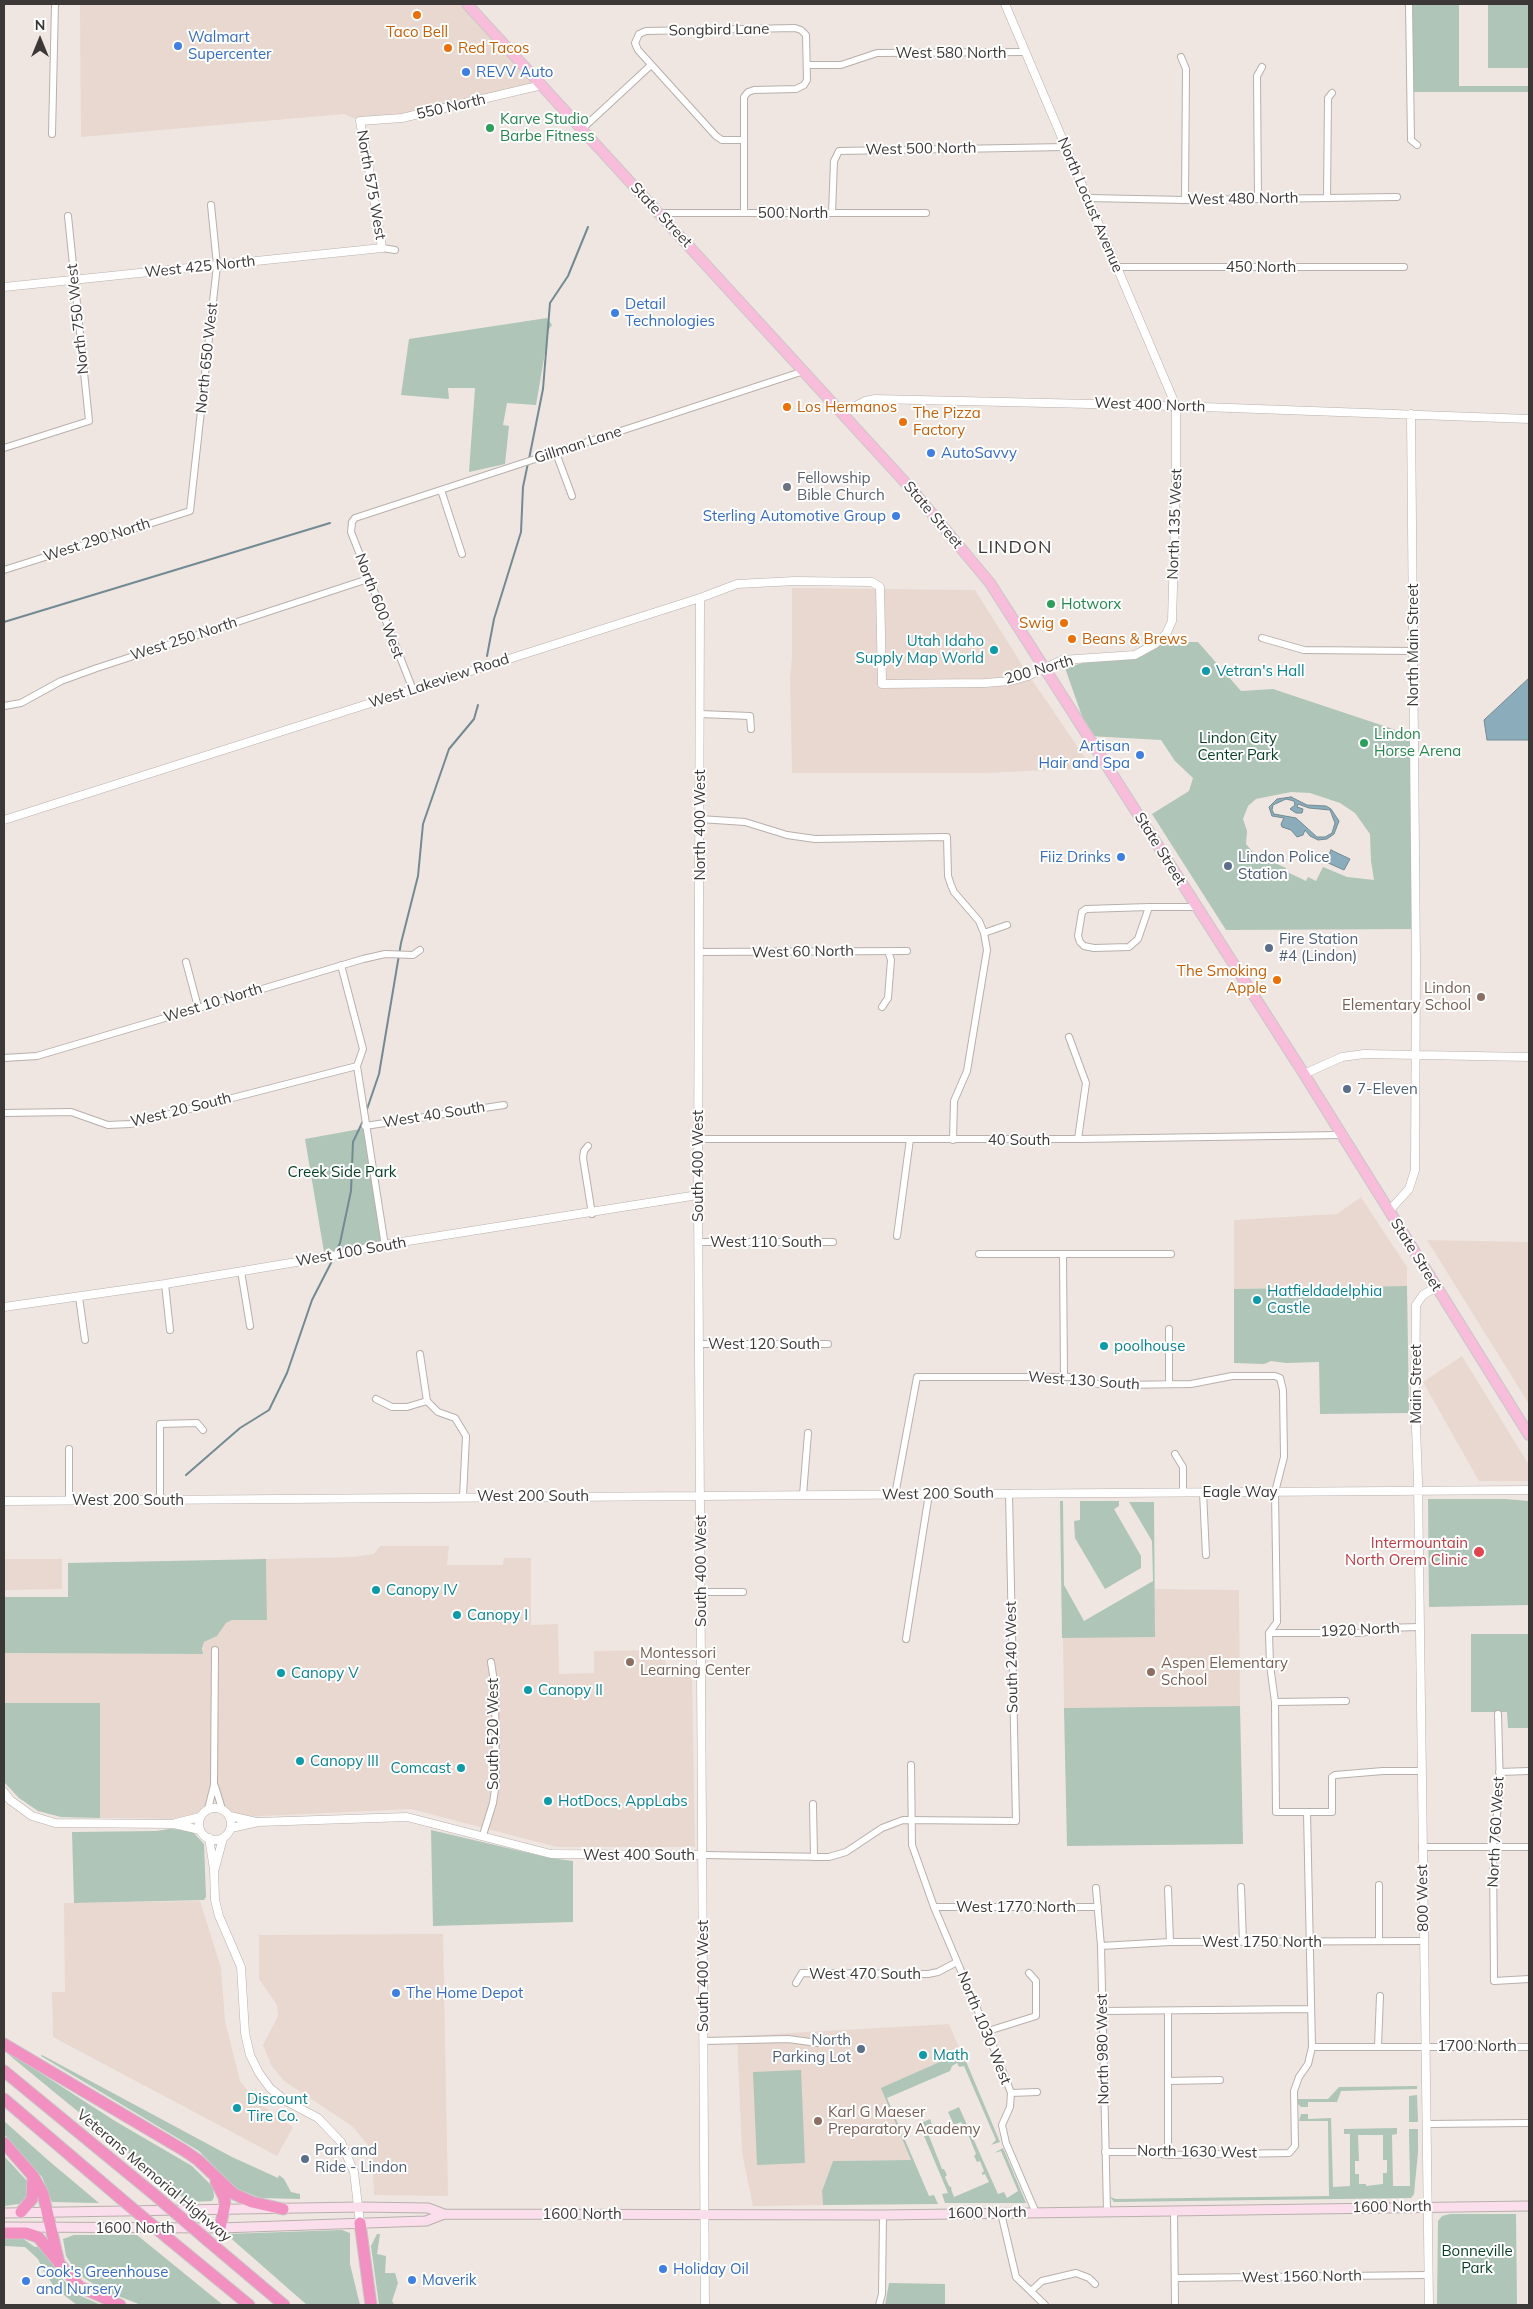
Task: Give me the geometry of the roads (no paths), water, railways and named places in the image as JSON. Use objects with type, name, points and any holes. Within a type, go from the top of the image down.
[{"type":"highway","points":[[4,2044],[185,2151],[234,2194],[283,2209]]},
{"type":"highway","name":"Veterans Memorial Highway","points":[[4,2071],[156,2196],[284,2305]]},
{"type":"highway","points":[[4,2099],[249,2305]]},
{"type":"highway","points":[[4,2143],[33,2176],[43,2194],[59,2263]]},
{"type":"highway","points":[[208,2170],[224,2196],[224,2210],[220,2228]]},
{"type":"highway","points":[[22,2212],[32,2199],[33,2176]]},
{"type":"highway","points":[[360,2222],[370,2305]]},
{"type":"highway","points":[[4,2232],[26,2233],[38,2237],[80,2287],[120,2305]]},
{"type":"main road","name":"State Street","points":[[467,4],[843,413],[914,492],[990,583],[1304,1074],[1529,1435]]},
{"type":"main road","name":"1600 North","points":[[4,2213],[358,2207],[428,2208],[444,2214],[883,2215],[1529,2206]]},
{"type":"main road","name":"1600 North","points":[[4,2227],[220,2228],[426,2221],[444,2214]]},
{"type":"street","points":[[52,134],[56,4]]},
{"type":"street","name":"North Locust Avenue","points":[[1005,4],[1176,406]]},
{"type":"street","points":[[1409,4],[1411,140],[1417,145]]},
{"type":"street","name":"Songbird Lane","points":[[651,65],[638,50],[636,38],[640,33],[646,31],[795,28],[804,32],[807,40],[807,65]]},
{"type":"street","name":"West 580 North","points":[[807,65],[841,65],[876,54],[1025,52]]},
{"type":"street","points":[[1180,57],[1186,69],[1184,200]]},
{"type":"street","points":[[582,129],[651,65],[718,138],[725,141],[744,140]]},
{"type":"street","points":[[744,213],[744,100],[748,92],[754,90],[796,89],[804,85],[807,65]]},
{"type":"street","points":[[1258,199],[1257,76],[1262,67]]},
{"type":"street","name":"550 North","points":[[360,122],[402,118],[542,85]]},
{"type":"street","points":[[1327,198],[1328,98],[1332,93]]},
{"type":"street","name":"North 575 West","points":[[360,122],[374,191],[382,248]]},
{"type":"street","name":"West 500 North","points":[[832,213],[834,161],[840,151],[1066,148]]},
{"type":"street","name":"West 480 North","points":[[1089,198],[1184,200],[1397,197]]},
{"type":"street","name":"North 650 West","points":[[190,511],[217,265],[211,206]]},
{"type":"street","name":"500 North","points":[[660,213],[926,213]]},
{"type":"street","name":"North 750 West","points":[[4,448],[89,421],[68,216]]},
{"type":"street","name":"West 425 North","points":[[4,287],[382,248],[395,250]]},
{"type":"street","name":"450 North","points":[[1117,267],[1404,267]]},
{"type":"street","name":"Gillman Lane","points":[[353,521],[355,518],[804,371]]},
{"type":"street","name":"West 400 North","points":[[843,413],[865,401],[889,400],[1176,406],[1529,419]]},
{"type":"street","name":"North 135 West","points":[[1161,639],[1170,626],[1172,612],[1176,484],[1176,406]]},
{"type":"street","name":"North Main Street","points":[[1411,414],[1415,1056]]},
{"type":"street","points":[[556,453],[572,496]]},
{"type":"street","points":[[441,490],[462,554]]},
{"type":"street","name":"West 290 North","points":[[4,570],[190,511]]},
{"type":"street","name":"North 600 West","points":[[353,521],[350,532],[412,690]]},
{"type":"street","name":"West 250 North","points":[[4,706],[21,703],[70,678],[368,579]]},
{"type":"street","name":"West Lakeview Road","points":[[4,820],[700,598],[737,584],[757,582],[872,582],[880,587],[882,684]]},
{"type":"street","name":"North 400 West","points":[[698,1052],[700,598]]},
{"type":"street","points":[[1262,638],[1304,650],[1413,651]]},
{"type":"street","name":"200 North","points":[[882,684],[979,684],[1010,681],[1028,676],[1062,660],[1135,655],[1150,648],[1161,639]]},
{"type":"street","points":[[700,714],[750,716],[751,729]]},
{"type":"street","points":[[700,819],[745,822],[786,835],[815,838],[947,837],[950,885],[954,892],[974,913],[984,933],[986,957],[967,1071],[954,1101],[953,1140]]},
{"type":"street","points":[[1149,907],[1138,939],[1129,947],[1094,948],[1084,946],[1080,942],[1078,936],[1082,912],[1086,909],[1149,907],[1197,907]]},
{"type":"street","points":[[984,933],[1007,925]]},
{"type":"street","name":"West 10 North","points":[[4,1058],[37,1056],[341,965],[385,954],[413,955],[420,950]]},
{"type":"street","points":[[882,1007],[888,998],[891,960],[888,951]]},
{"type":"street","name":"West 60 North","points":[[699,952],[907,951]]},
{"type":"street","points":[[186,962],[198,1007]]},
{"type":"street","points":[[341,965],[363,1049],[357,1066],[384,1246]]},
{"type":"street","points":[[1069,1037],[1086,1083],[1078,1139]]},
{"type":"street","name":"South 400 West","points":[[698,1052],[706,2305]]},
{"type":"street","points":[[1304,1074],[1342,1057],[1364,1054],[1529,1057]]},
{"type":"street","points":[[1389,1211],[1409,1189],[1415,1170],[1415,1056]]},
{"type":"street","name":"West 20 South","points":[[4,1113],[71,1112],[108,1125],[131,1124],[357,1066]]},
{"type":"street","name":"West 40 South","points":[[365,1126],[504,1105]]},
{"type":"street","name":"40 South","points":[[698,1139],[953,1140],[1341,1135]]},
{"type":"street","points":[[897,1236],[910,1139]]},
{"type":"street","points":[[588,1146],[583,1158],[592,1214]]},
{"type":"street","name":"West 100 South","points":[[4,1307],[241,1272],[384,1246],[592,1214],[628,1208],[643,1203],[698,1196]]},
{"type":"street","name":"West 110 South","points":[[699,1242],[833,1242]]},
{"type":"street","points":[[979,1254],[1171,1254]]},
{"type":"street","points":[[1063,1254],[1064,1377]]},
{"type":"street","points":[[241,1272],[250,1326]]},
{"type":"street","points":[[165,1284],[170,1330]]},
{"type":"street","name":"Main Street","points":[[1418,1490],[1415,1401],[1416,1305],[1423,1295],[1436,1286]]},
{"type":"street","points":[[79,1297],[85,1340]]},
{"type":"street","points":[[1169,1329],[1169,1384]]},
{"type":"street","name":"West 120 South","points":[[699,1344],[828,1344]]},
{"type":"street","points":[[420,1354],[427,1401],[438,1412],[455,1418],[466,1436],[463,1497]]},
{"type":"street","name":"West 130 South","points":[[895,1495],[917,1377],[1064,1377],[1098,1384],[1190,1384],[1232,1376],[1275,1376],[1280,1378],[1283,1390],[1284,1457],[1275,1492]]},
{"type":"street","points":[[376,1400],[392,1406],[407,1406],[427,1401]]},
{"type":"street","points":[[160,1500],[160,1424],[197,1423],[203,1430]]},
{"type":"street","points":[[803,1495],[808,1433]]},
{"type":"street","points":[[68,1449],[69,1501]]},
{"type":"street","points":[[1176,1454],[1182,1468],[1183,1492]]},
{"type":"street","name":"800 West","points":[[1418,1490],[1429,2305]]},
{"type":"street","name":"Eagle Way","points":[[1062,1493],[1529,1490]]},
{"type":"street","points":[[1203,1492],[1206,1554]]},
{"type":"street","points":[[1275,1492],[1277,1622],[1269,1633],[1270,1665],[1275,1702],[1276,1812],[1332,1812],[1332,1777],[1336,1775],[1383,1771],[1422,1771]]},
{"type":"street","name":"South 240 West","points":[[1009,1493],[1016,1821]]},
{"type":"street","name":"West 200 South","points":[[4,1501],[1062,1493]]},
{"type":"street","points":[[906,1639],[929,1494]]},
{"type":"street","points":[[701,1592],[744,1592]]},
{"type":"street","name":"1920 North","points":[[1269,1633],[1362,1633],[1383,1628],[1420,1627]]},
{"type":"street","points":[[174,1824],[200,1817],[208,1809],[214,1785],[215,1650]]},
{"type":"street","name":"South 520 West","points":[[483,1835],[493,1803],[496,1776],[494,1680],[491,1662]]},
{"type":"street","points":[[1275,1702],[1346,1701]]},
{"type":"street","name":"North 760 West","points":[[1498,1714],[1500,1789],[1493,1847],[1494,1981],[1529,1979]]},
{"type":"street","name":"North 1030 West","points":[[911,1765],[912,1845],[934,1907],[1011,2093],[1010,2107],[1002,2125],[1006,2144],[1036,2213]]},
{"type":"street","points":[[1499,1772],[1529,1771]]},
{"type":"street","points":[[208,1809],[222,1809],[214,1785]]},
{"type":"street","points":[[4,1792],[10,1800],[32,1816],[55,1823],[174,1824],[200,1830],[209,1838],[217,1908],[241,1967],[245,2032],[254,2065],[264,2080],[278,2095],[318,2118],[341,2142],[354,2172],[360,2222]]},
{"type":"street","points":[[814,1804],[814,1858]]},
{"type":"street","name":"West 400 South","points":[[222,1809],[230,1816],[258,1822]]},
{"type":"street","points":[[1308,1812],[1312,2047]]},
{"type":"street","points":[[214,1870],[223,1838],[231,1828],[230,1816]]},
{"type":"street","points":[[200,1817],[200,1830]]},
{"type":"street","name":"West 400 South","points":[[231,1828],[258,1822],[407,1817],[551,1854],[814,1858],[829,1857],[846,1852],[882,1828],[894,1823],[912,1820],[1016,1821]]},
{"type":"street","points":[[209,1838],[223,1838]]},
{"type":"street","points":[[1422,1847],[1529,1847]]},
{"type":"street","points":[[1379,1885],[1379,1941]]},
{"type":"street","points":[[1242,1887],[1243,1942]]},
{"type":"street","name":"North 980 West","points":[[1096,1888],[1101,1946],[1107,2211]]},
{"type":"street","points":[[1168,1889],[1170,1942]]},
{"type":"street","name":"West 1770 North","points":[[934,1907],[1098,1907]]},
{"type":"street","name":"West 1750 North","points":[[1101,1946],[1170,1942],[1423,1941]]},
{"type":"street","name":"West 470 South","points":[[796,1983],[802,1973],[928,1974],[938,1972],[957,1962]]},
{"type":"street","points":[[986,2032],[1036,2016],[1036,1981],[1029,1973]]},
{"type":"street","points":[[1378,2046],[1380,1996]]},
{"type":"street","points":[[1102,2011],[1311,2009]]},
{"type":"street","points":[[1168,2011],[1168,2155]]},
{"type":"street","points":[[704,2041],[788,2039],[818,2043]]},
{"type":"street","name":"1700 North","points":[[1312,2047],[1529,2047]]},
{"type":"street","name":"North 1630 West","points":[[1105,2152],[1149,2152],[1168,2155],[1289,2153],[1295,2146],[1294,2091],[1299,2077],[1308,2064],[1312,2047]]},
{"type":"street","points":[[1168,2082],[1220,2080]]},
{"type":"street","points":[[1011,2093],[1037,2092]]},
{"type":"street","points":[[1427,2124],[1529,2123]]},
{"type":"street","points":[[1174,2210],[1175,2305]]},
{"type":"street","points":[[1001,2213],[1016,2277],[1045,2305]]},
{"type":"street","points":[[879,2305],[882,2294],[883,2215]]},
{"type":"street","points":[[1031,2291],[1042,2281],[1076,2273],[1089,2278],[1095,2284]]},
{"type":"street","name":"West 1560 North","points":[[1175,2278],[1428,2275]]},
{"type":"water","points":[[1529,678],[1529,740],[1487,740],[1484,720]]},
{"type":"water","points":[[1291,797],[1307,805],[1326,806],[1331,809],[1339,821],[1334,834],[1327,839],[1318,840],[1310,836],[1305,830],[1303,835],[1297,837],[1291,830],[1282,827],[1281,824],[1284,818],[1272,816],[1269,807],[1277,799]],"holes":[[[1286,799],[1294,801],[1295,805],[1290,809],[1296,813],[1302,813],[1303,809],[1297,807],[1298,804],[1309,808],[1330,810],[1335,823],[1332,833],[1325,837],[1317,837],[1296,818],[1274,814],[1272,810],[1273,805]]]},
{"type":"water","points":[[1331,850],[1350,859],[1344,870],[1326,862]]},
{"type":"waterway","points":[[529,459],[543,389],[550,303],[568,276],[588,227]]},
{"type":"waterway","points":[[487,656],[494,619],[521,532],[523,487],[528,463]]},
{"type":"waterway","points":[[4,622],[330,523]]},
{"type":"waterway","points":[[366,1112],[379,1074],[401,943],[418,876],[423,824],[449,749],[474,719],[478,705]]},
{"type":"waterway","points":[[336,1252],[340,1243],[351,1191],[353,1142],[363,1121]]},
{"type":"waterway","points":[[186,1475],[240,1428],[269,1410],[287,1373],[312,1300],[333,1259]]},
{"type":"place","name":"Taco Bell","points":[[417,15]]},
{"type":"place","name":"Walmart Supercenter","points":[[178,46]]},
{"type":"place","name":"Red Tacos","points":[[448,48]]},
{"type":"place","name":"REVV Auto","points":[[466,72]]},
{"type":"place","name":"Karve Studio Barbe Fitness","points":[[490,128]]},
{"type":"place","name":"Detail Technologies","points":[[615,313]]},
{"type":"place","name":"Los Hermanos","points":[[787,407]]},
{"type":"place","name":"The Pizza Factory","points":[[903,422]]},
{"type":"place","name":"AutoSavvy","points":[[931,453]]},
{"type":"place","name":"Fellowship Bible Church","points":[[787,487]]},
{"type":"place","name":"Sterling Automotive Group","points":[[896,516]]},
{"type":"place","name":"Hotworx","points":[[1051,604]]},
{"type":"place","name":"Swig","points":[[1064,623]]},
{"type":"place","name":"Beans & Brews","points":[[1072,639]]},
{"type":"place","name":"Utah Idaho Supply Map World","points":[[994,650]]},
{"type":"place","name":"Vetran's Hall","points":[[1206,671]]},
{"type":"place","name":"Lindon Horse Arena","points":[[1364,743]]},
{"type":"place","name":"Artisan Hair and Spa","points":[[1140,755]]},
{"type":"place","name":"Fiiz Drinks","points":[[1121,857]]},
{"type":"place","name":"Lindon Police Station","points":[[1228,866]]},
{"type":"place","name":"Fire Station #4 (Lindon)","points":[[1269,948]]},
{"type":"place","name":"The Smoking Apple","points":[[1277,980]]},
{"type":"place","name":"Lindon Elementary School","points":[[1481,997]]},
{"type":"place","name":"7-Eleven","points":[[1347,1089]]},
{"type":"place","name":"Hatfieldadelphia Castle","points":[[1257,1300]]},
{"type":"place","name":"poolhouse","points":[[1104,1346]]},
{"type":"place","name":"Intermountain North Orem Clinic","points":[[1479,1552]]},
{"type":"place","name":"Canopy IV","points":[[376,1590]]},
{"type":"place","name":"Canopy I","points":[[457,1615]]},
{"type":"place","name":"Montessori Learning Center","points":[[630,1662]]},
{"type":"place","name":"Aspen Elementary School","points":[[1151,1672]]},
{"type":"place","name":"Canopy V","points":[[281,1673]]},
{"type":"place","name":"Canopy II","points":[[528,1690]]},
{"type":"place","name":"Canopy III","points":[[300,1761]]},
{"type":"place","name":"Comcast","points":[[461,1768]]},
{"type":"place","name":"HotDocs, AppLabs","points":[[548,1801]]},
{"type":"place","name":"The Home Depot","points":[[396,1993]]},
{"type":"place","name":"North Parking Lot","points":[[861,2049]]},
{"type":"place","name":"Math","points":[[923,2055]]},
{"type":"place","name":"Discount Tire Co.","points":[[237,2108]]},
{"type":"place","name":"Karl G Maeser Preparatory Academy","points":[[818,2121]]},
{"type":"place","name":"Park and Ride - Lindon","points":[[305,2159]]},
{"type":"place","name":"Holiday Oil","points":[[663,2269]]},
{"type":"place","name":"Maverik","points":[[412,2280]]},
{"type":"place","name":"Cook's Greenhouse and Nursery","points":[[26,2281]]},
{"type":"district","name":"LINDON","points":[[1015,548]]},
{"type":"park label","name":"Lindon City Center Park","points":[[1238,746]]},
{"type":"park label","name":"Creek Side Park","points":[[342,1172]]},
{"type":"park label","name":"Bonneville Park","points":[[1477,2260]]}]
